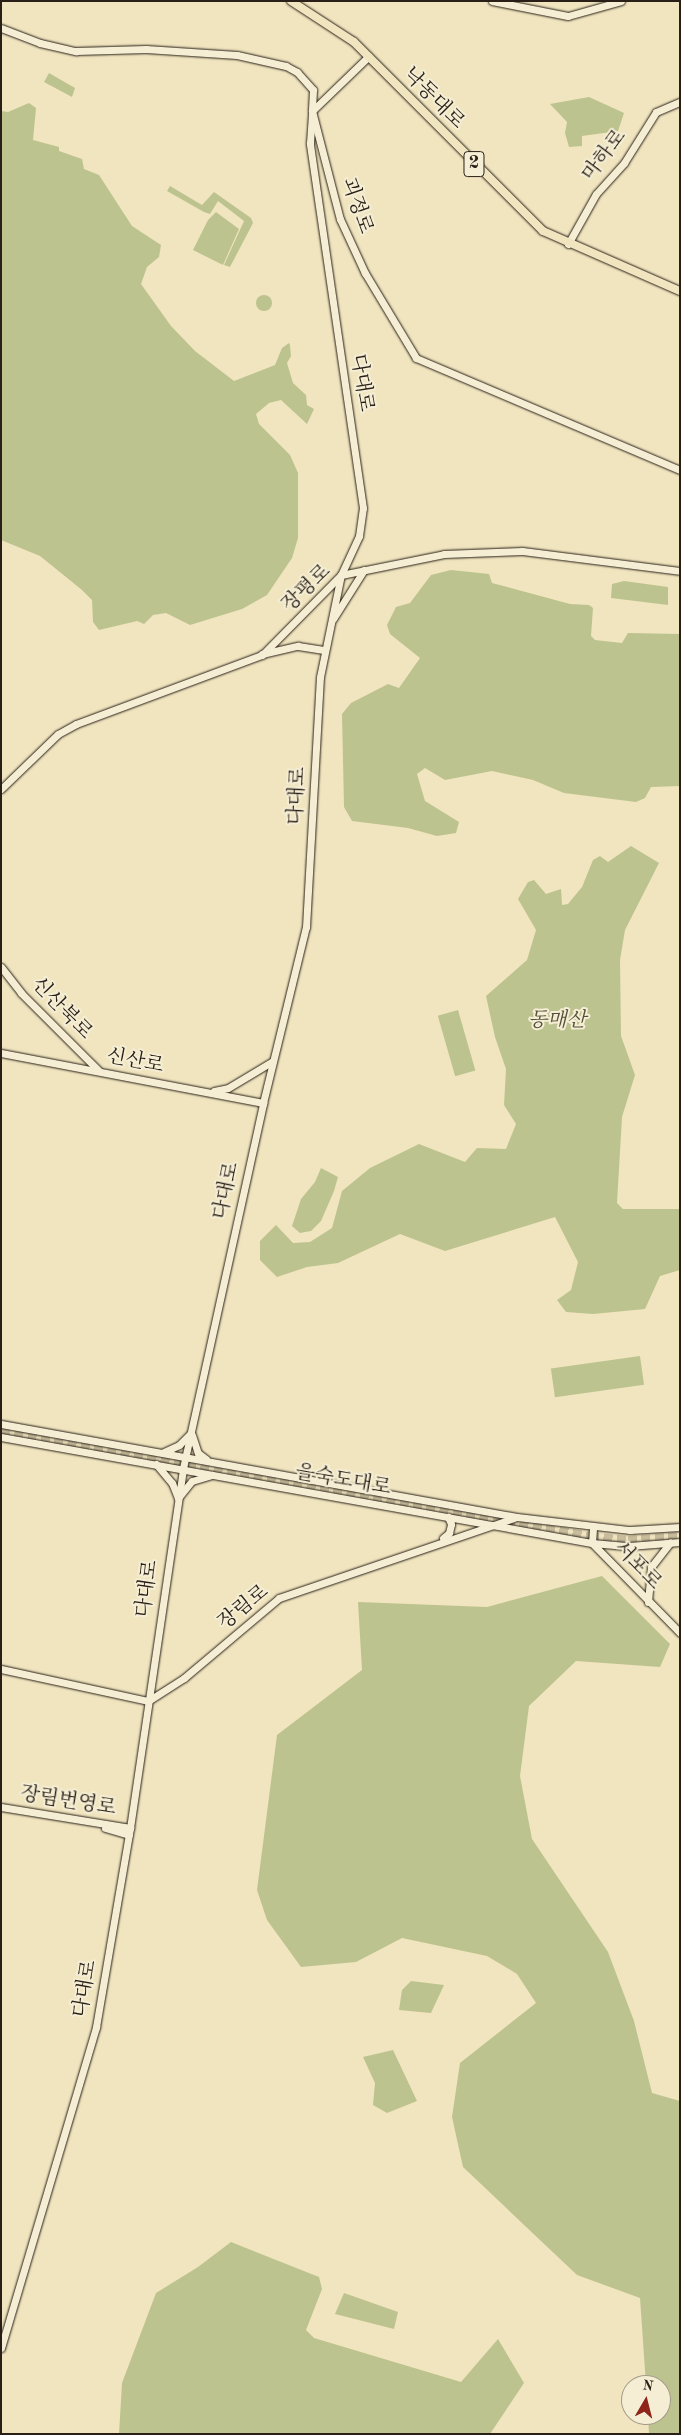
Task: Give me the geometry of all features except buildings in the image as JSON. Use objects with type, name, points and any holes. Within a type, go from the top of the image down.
[{"type":"main road","name":"낙동대로","points":[[291,1],[339,30],[369,56],[523,214],[543,231],[568,244],[680,291]]},
{"type":"main road","points":[[492,1],[568,16],[621,1]]},
{"type":"main road","name":"괴정로","points":[[1,28],[40,43],[76,51],[164,50],[237,55],[286,66],[306,79],[313,90],[312,111],[340,220],[365,273],[416,358],[680,470]]},
{"type":"main road","points":[[312,111],[369,56]]},
{"type":"main road","name":"마하로","points":[[568,244],[596,194],[624,163],[656,112],[680,102]]},
{"type":"main road","name":"다대로","points":[[1,2348],[96,2027],[130,1832],[183,1468],[262,1102],[306,927],[324,650],[341,575],[359,536],[362,490],[318,206],[310,143],[312,111]]},
{"type":"main road","name":"장평로","points":[[1,789],[58,734],[76,724],[262,654],[341,575],[444,554],[522,551],[680,571]]},
{"type":"main road","points":[[329,626],[364,570]]},
{"type":"main road","points":[[262,654],[298,646],[324,650]]},
{"type":"main road","name":"신산북로","points":[[1,967],[20,993],[99,1072]]},
{"type":"main road","name":"신산로","points":[[1,1053],[262,1102]]},
{"type":"main road","points":[[209,1092],[228,1088],[273,1061]]},
{"type":"main road","name":"을숙도대로","points":[[1,1424],[516,1517],[593,1528],[630,1530],[680,1527]]},
{"type":"main road","points":[[164,1452],[179,1445],[191,1432],[198,1453],[209,1461]]},
{"type":"main road","name":"을숙도대로","points":[[1,1437],[183,1468],[592,1543],[628,1546],[680,1542]]},
{"type":"main road","points":[[156,1464],[172,1483],[178,1498]]},
{"type":"main road","points":[[178,1498],[192,1480],[216,1474]]},
{"type":"main road","points":[[440,1541],[449,1533],[451,1524],[448,1517]]},
{"type":"main road","name":"장림로","points":[[148,1701],[184,1678],[279,1598],[440,1541],[516,1517]]},
{"type":"main road","points":[[592,1543],[593,1528]]},
{"type":"main road","name":"서포로","points":[[592,1543],[680,1633]]},
{"type":"main road","points":[[648,1602],[651,1567],[670,1543]]},
{"type":"main road","points":[[1,1669],[148,1701]]},
{"type":"main road","name":"장림번영로","points":[[1,1809],[79,1821],[130,1832]]},
{"type":"green space","points":[[49,73],[75,88],[72,97],[44,82]]},
{"type":"green space","points":[[589,97],[624,113],[618,131],[582,136],[582,146],[569,147],[565,133],[567,122],[550,104]]},
{"type":"green space","points":[[29,103],[36,108],[33,140],[59,147],[59,151],[82,159],[84,169],[99,175],[132,226],[161,245],[159,257],[147,267],[141,284],[171,326],[195,351],[234,381],[275,365],[282,348],[289,343],[290,345],[291,356],[287,363],[293,383],[306,395],[307,405],[314,409],[307,424],[281,400],[269,403],[256,414],[259,424],[290,455],[298,473],[298,538],[292,558],[267,595],[242,609],[190,625],[166,613],[153,615],[144,624],[137,621],[99,630],[93,622],[92,600],[82,590],[40,556],[1,540],[1,111],[8,112]]},
{"type":"green space","points":[[170,186],[202,205],[214,192],[251,218],[253,223],[230,267],[224,265],[244,221],[218,201],[210,214],[204,212],[167,191]]},
{"type":"green space","points":[[216,212],[239,229],[223,265],[193,250],[208,220]]},
{"type":"green space","points":[[261,295],[267,295],[272,300],[270,309],[261,311],[256,306],[256,300]]},
{"type":"green space","points":[[451,570],[489,574],[492,583],[570,604],[589,605],[593,608],[591,636],[595,640],[622,643],[628,633],[680,634],[680,786],[651,787],[645,798],[636,802],[564,793],[533,780],[492,771],[445,780],[425,768],[417,774],[425,801],[459,822],[456,833],[437,836],[408,828],[352,821],[344,807],[342,714],[351,703],[388,684],[399,688],[420,658],[390,634],[387,625],[396,607],[410,603],[431,575]]},
{"type":"green space","points":[[624,581],[668,587],[668,605],[611,598],[612,584]]},
{"type":"green space","name":"동매산","points":[[631,846],[659,863],[625,930],[620,960],[621,1036],[635,1075],[622,1117],[617,1203],[623,1209],[680,1209],[680,1270],[660,1276],[645,1309],[593,1314],[566,1312],[557,1300],[571,1290],[578,1262],[555,1217],[445,1251],[400,1234],[338,1263],[307,1267],[277,1277],[260,1260],[260,1241],[276,1225],[293,1243],[310,1242],[332,1228],[342,1191],[370,1168],[419,1144],[465,1162],[477,1148],[506,1149],[516,1124],[504,1105],[506,1069],[495,1037],[486,996],[527,960],[536,930],[518,899],[528,882],[534,880],[546,894],[561,889],[562,905],[568,904],[582,887],[593,860],[600,856],[608,862]]},
{"type":"green space","points":[[458,1010],[475,1071],[455,1076],[438,1016]]},
{"type":"green space","points":[[321,1168],[338,1177],[334,1191],[321,1221],[311,1231],[300,1233],[292,1226],[301,1199],[315,1182]]},
{"type":"green space","points":[[640,1356],[644,1385],[555,1397],[551,1369]]},
{"type":"green space","points":[[602,1576],[670,1644],[660,1667],[576,1661],[529,1706],[520,1776],[532,1839],[608,1952],[634,2021],[652,2093],[680,2101],[680,2434],[649,2434],[649,2425],[671,2425],[671,2375],[645,2375],[640,2298],[577,2275],[463,2167],[452,2117],[460,2063],[536,2003],[517,1974],[487,1956],[402,1938],[356,1962],[301,1967],[267,1920],[257,1890],[277,1735],[362,1670],[358,1602],[487,1607]]},
{"type":"green space","points":[[411,1981],[444,1985],[431,2013],[399,2010],[402,1990]]},
{"type":"green space","points":[[393,2050],[417,2101],[387,2113],[373,2105],[375,2083],[363,2057]]},
{"type":"green space","points":[[231,2242],[319,2277],[322,2289],[306,2330],[314,2338],[461,2382],[498,2339],[524,2383],[490,2434],[119,2434],[122,2383],[156,2293],[198,2267]]},
{"type":"green space","points":[[344,2293],[398,2312],[394,2329],[335,2314]]},
{"type":"tunnel","points":[[1,1431],[590,1536],[628,1540],[680,1536]]}]
